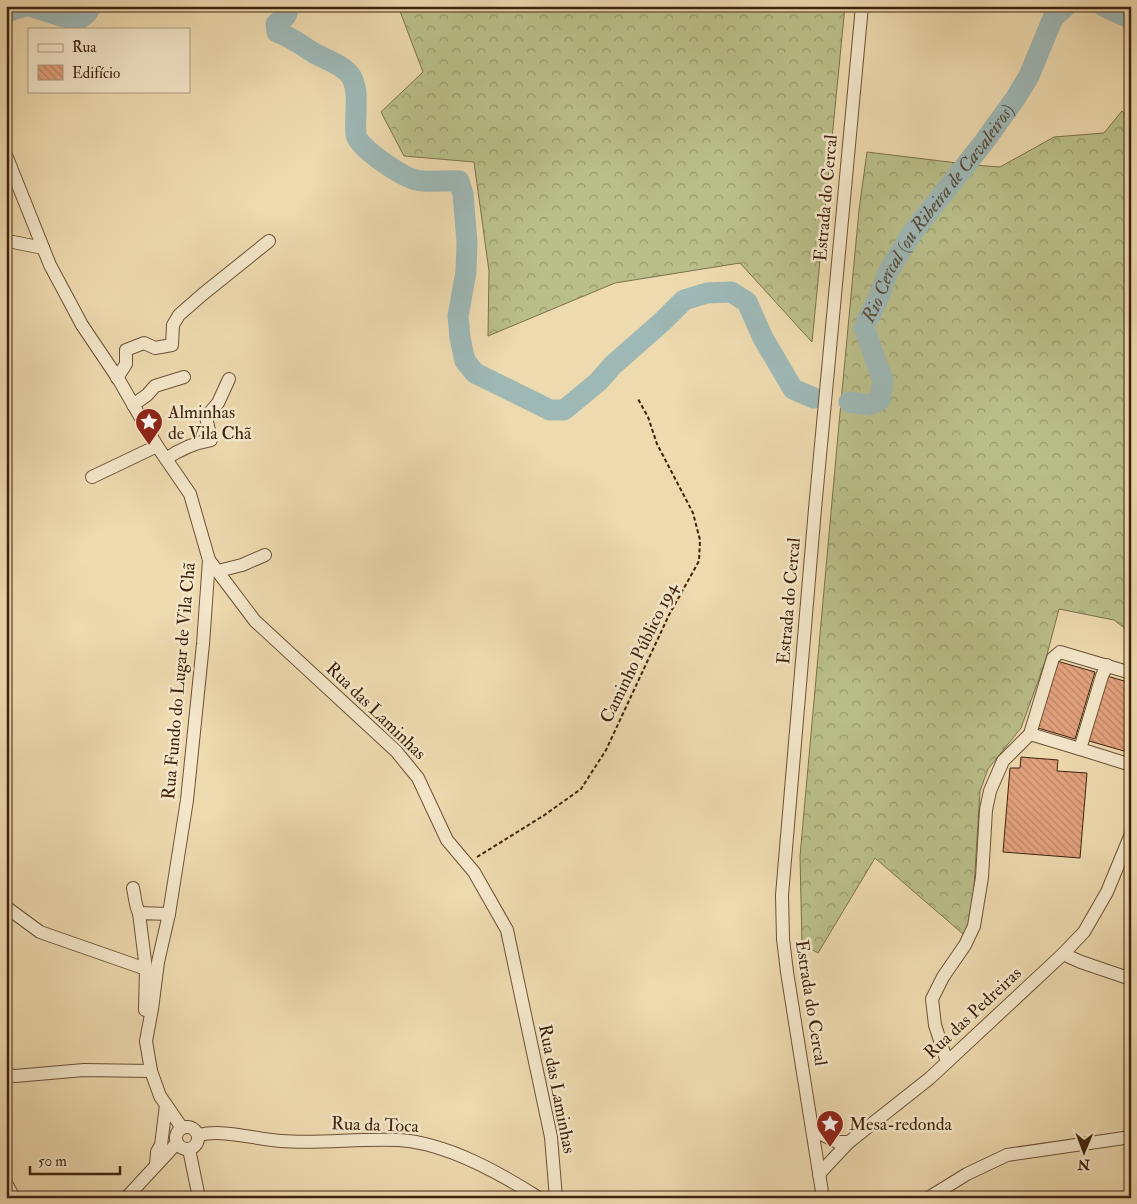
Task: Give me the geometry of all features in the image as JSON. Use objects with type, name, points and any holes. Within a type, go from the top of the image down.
[{"type":"street","name":"Estrada do Cercal","points":[[823,1198],[787,972],[783,939],[782,895],[816,489],[862,6]]},
{"type":"street","name":"Rua Fundo do Lugar de Vila Chã","points":[[6,155],[50,265],[82,325],[117,378],[157,446],[190,494],[209,560],[203,644],[187,800],[146,1041],[150,1071],[160,1096],[182,1128]]},
{"type":"street","points":[[117,378],[126,364],[126,350],[144,343],[155,348],[172,344],[173,325],[179,315],[269,241]]},
{"type":"street","points":[[6,242],[43,248]]},
{"type":"street","points":[[133,404],[155,386],[184,377]]},
{"type":"street","points":[[166,459],[177,451],[196,443],[211,440],[206,417],[218,403],[229,379]]},
{"type":"street","points":[[92,477],[157,446]]},
{"type":"street","points":[[218,571],[242,565],[265,555]]},
{"type":"street","name":"Rua das Laminhas","points":[[209,560],[256,621],[396,751],[418,778],[447,840],[474,872],[507,930],[551,1137],[556,1198]]},
{"type":"street","points":[[947,1062],[935,1025],[932,999],[943,977],[965,945],[974,926],[982,877],[986,810],[990,791],[1003,761],[1030,734],[1053,658],[1060,652],[1131,673]]},
{"type":"street","points":[[1080,750],[1107,666]]},
{"type":"street","points":[[1030,734],[1131,765]]},
{"type":"street","name":"Rua das Pedreiras","points":[[819,1174],[849,1142],[930,1078],[1063,954],[1084,932],[1107,892],[1131,834]]},
{"type":"street","points":[[133,888],[136,898],[135,906],[140,913],[146,969],[145,1010],[149,1024]]},
{"type":"street","points":[[6,906],[40,932],[146,969]]},
{"type":"street","points":[[140,913],[169,914]]},
{"type":"street","points":[[1063,954],[1131,979]]},
{"type":"street","points":[[6,1074],[15,1076],[84,1070],[150,1071]]},
{"type":"street","points":[[156,1165],[166,1105]]},
{"type":"street","points":[[126,1198],[156,1165],[183,1146],[196,1146],[198,1135],[190,1128],[182,1128],[176,1137],[183,1146],[199,1198]]},
{"type":"street","points":[[813,1130],[837,1142],[849,1142]]},
{"type":"street","name":"Rua da Toca","points":[[198,1135],[212,1132],[282,1141],[400,1140],[436,1146],[505,1176],[539,1198]]},
{"type":"street","points":[[928,1198],[967,1174],[1007,1155],[1131,1137]]},
{"type":"street","points":[[6,1183],[12,1194],[11,1198]]},
{"type":"path","name":"Caminho Público 194","points":[[467,864],[543,816],[581,789],[606,750],[669,615],[699,561],[700,540],[693,513],[657,444],[648,417],[638,399]]},
{"type":"green space","points":[[398,6],[845,6],[812,342],[740,263],[615,283],[488,336],[489,271],[474,162],[404,156],[381,112],[423,72]]},
{"type":"green space","points":[[1122,111],[1131,120],[1131,633],[1114,620],[1059,609],[1045,662],[1021,728],[988,769],[980,791],[972,919],[963,934],[875,858],[818,953],[802,944],[800,856],[859,210],[867,152],[1000,167],[1054,137],[1104,133]]},
{"type":"building","points":[[1057,661],[1095,672],[1075,739],[1038,728]]},
{"type":"building","points":[[1107,676],[1131,683],[1131,753],[1089,741]]},
{"type":"building","points":[[1021,757],[1058,760],[1057,771],[1087,773],[1080,858],[1003,852],[1010,768],[1020,768]]},
{"type":"waterway","name":"Rio Cercal (ou Ribeira de Cavaleiros)","points":[[6,12],[26,6]]},
{"type":"waterway","name":"Rio Cercal (ou Ribeira de Cavaleiros)","points":[[29,6],[77,21],[87,13],[91,6]]},
{"type":"waterway","name":"Rio Cercal (ou Ribeira de Cavaleiros)","points":[[289,6],[286,16],[276,24],[277,32],[335,63],[349,74],[356,91],[356,135],[364,147],[392,168],[410,178],[426,181],[459,181],[463,194],[467,242],[466,272],[458,316],[465,361],[475,373],[550,410],[564,410],[598,382],[613,365],[684,300],[707,293],[731,292],[747,302],[763,338],[793,389],[814,398]]},
{"type":"waterway","name":"Rio Cercal (ou Ribeira de Cavaleiros)","points":[[849,402],[869,405],[880,400],[883,381],[864,327],[879,297],[888,272],[912,233],[984,142],[1015,99],[1029,76],[1053,18],[1066,6]]},
{"type":"waterway","name":"Rio Cercal (ou Ribeira de Cavaleiros)","points":[[1103,6],[1131,19]]},
{"type":"place","name":"Alminhas de Vila Chã","points":[[149,446]]},
{"type":"place","name":"Mesa-redonda","points":[[830,1148]]}]
